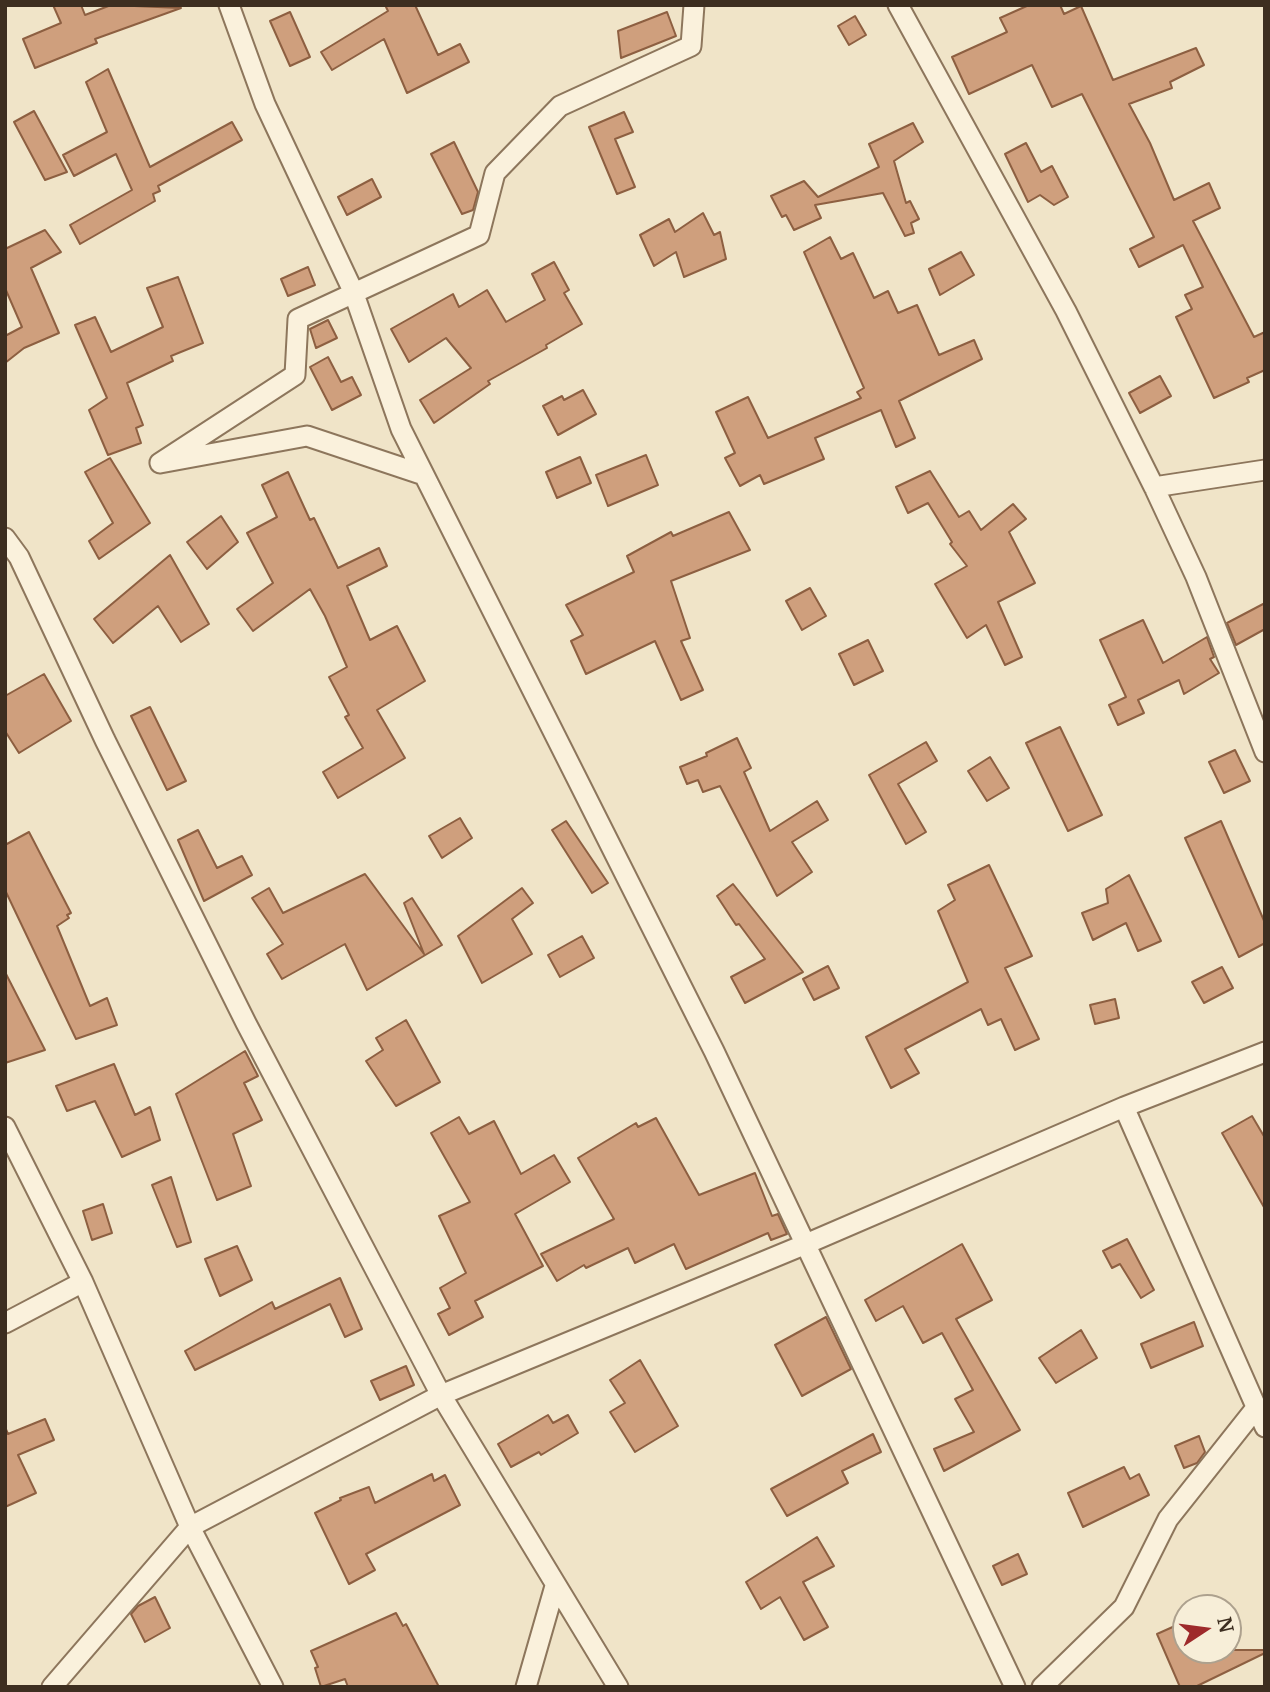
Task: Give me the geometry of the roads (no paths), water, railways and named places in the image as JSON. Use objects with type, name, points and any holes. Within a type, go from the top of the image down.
[{"type":"street","points":[[229,5],[265,104],[353,291],[401,429],[714,1051],[1015,1687]]},
{"type":"street","points":[[424,475],[307,436],[160,463],[295,375],[298,319],[353,291],[478,235],[495,173],[560,106],[691,46],[694,5]]},
{"type":"street","points":[[898,5],[1066,311],[1154,487],[1196,577],[1265,752]]},
{"type":"street","points":[[1154,487],[1265,470]]},
{"type":"street","points":[[5,538],[19,557],[105,740],[246,1023],[441,1395],[618,1687]]},
{"type":"street","points":[[52,1687],[190,1527],[441,1395],[806,1244],[1124,1107],[1265,1052]]},
{"type":"street","points":[[1124,1107],[1265,1427]]},
{"type":"street","points":[[5,1127],[83,1282],[190,1527],[273,1687]]},
{"type":"street","points":[[5,1324],[83,1282]]},
{"type":"street","points":[[1042,1687],[1125,1607],[1168,1518],[1256,1408]]},
{"type":"street","points":[[526,1687],[555,1586]]}]
